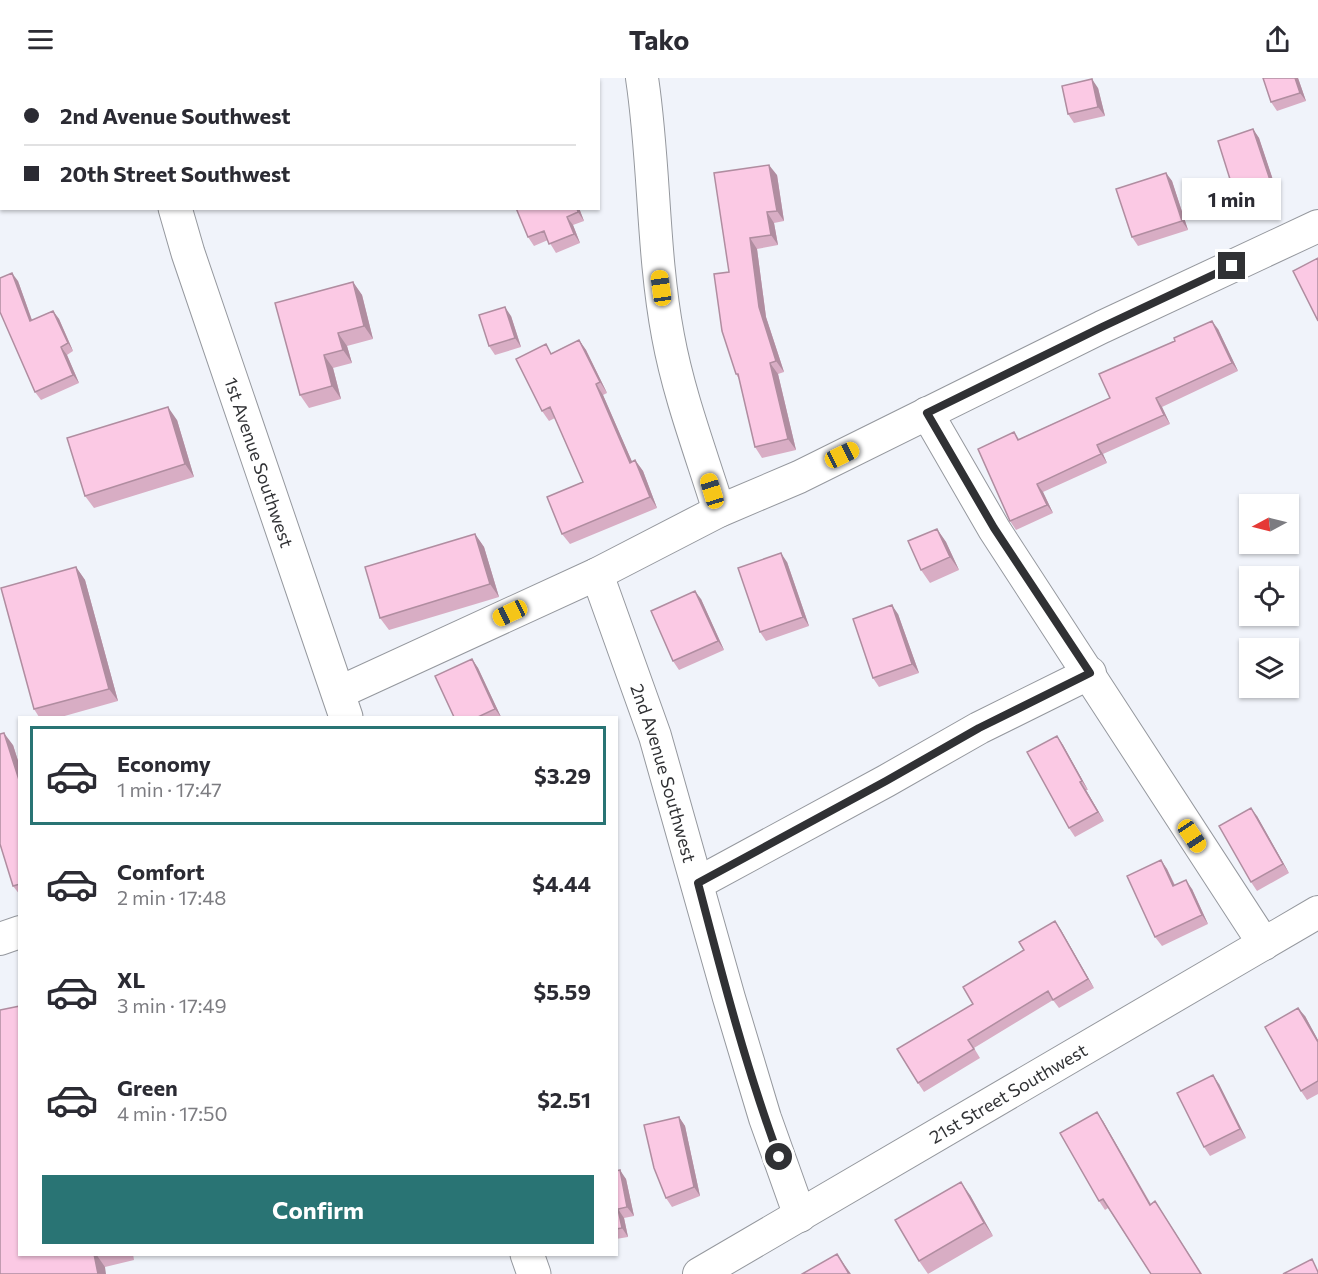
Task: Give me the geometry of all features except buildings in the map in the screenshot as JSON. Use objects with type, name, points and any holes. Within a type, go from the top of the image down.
[{"type":"main road","name":"1st Avenue Southwest","points":[[176,210],[195,276],[342,705]]},
{"type":"main road","points":[[528,1256],[534,1274]]},
{"type":"street","points":[[642,78],[658,264],[668,334],[675,369],[719,511]]},
{"type":"street","points":[[342,705],[719,511],[800,477],[1102,327],[1318,226]]},
{"type":"street","points":[[927,413],[994,528],[1264,944]]},
{"type":"street","name":"2nd Avenue Southwest","points":[[597,574],[655,736],[765,1118],[800,1216]]},
{"type":"street","points":[[698,883],[979,728],[1090,673]]},
{"type":"street","name":"21st Street Southwest","points":[[699,1274],[1318,912]]},
{"type":"street","points":[[0,939],[18,933]]},
{"type":"route","points":[[779,1157],[729,998],[698,883],[979,728],[1090,673],[994,528],[927,413],[1232,266]]}]
